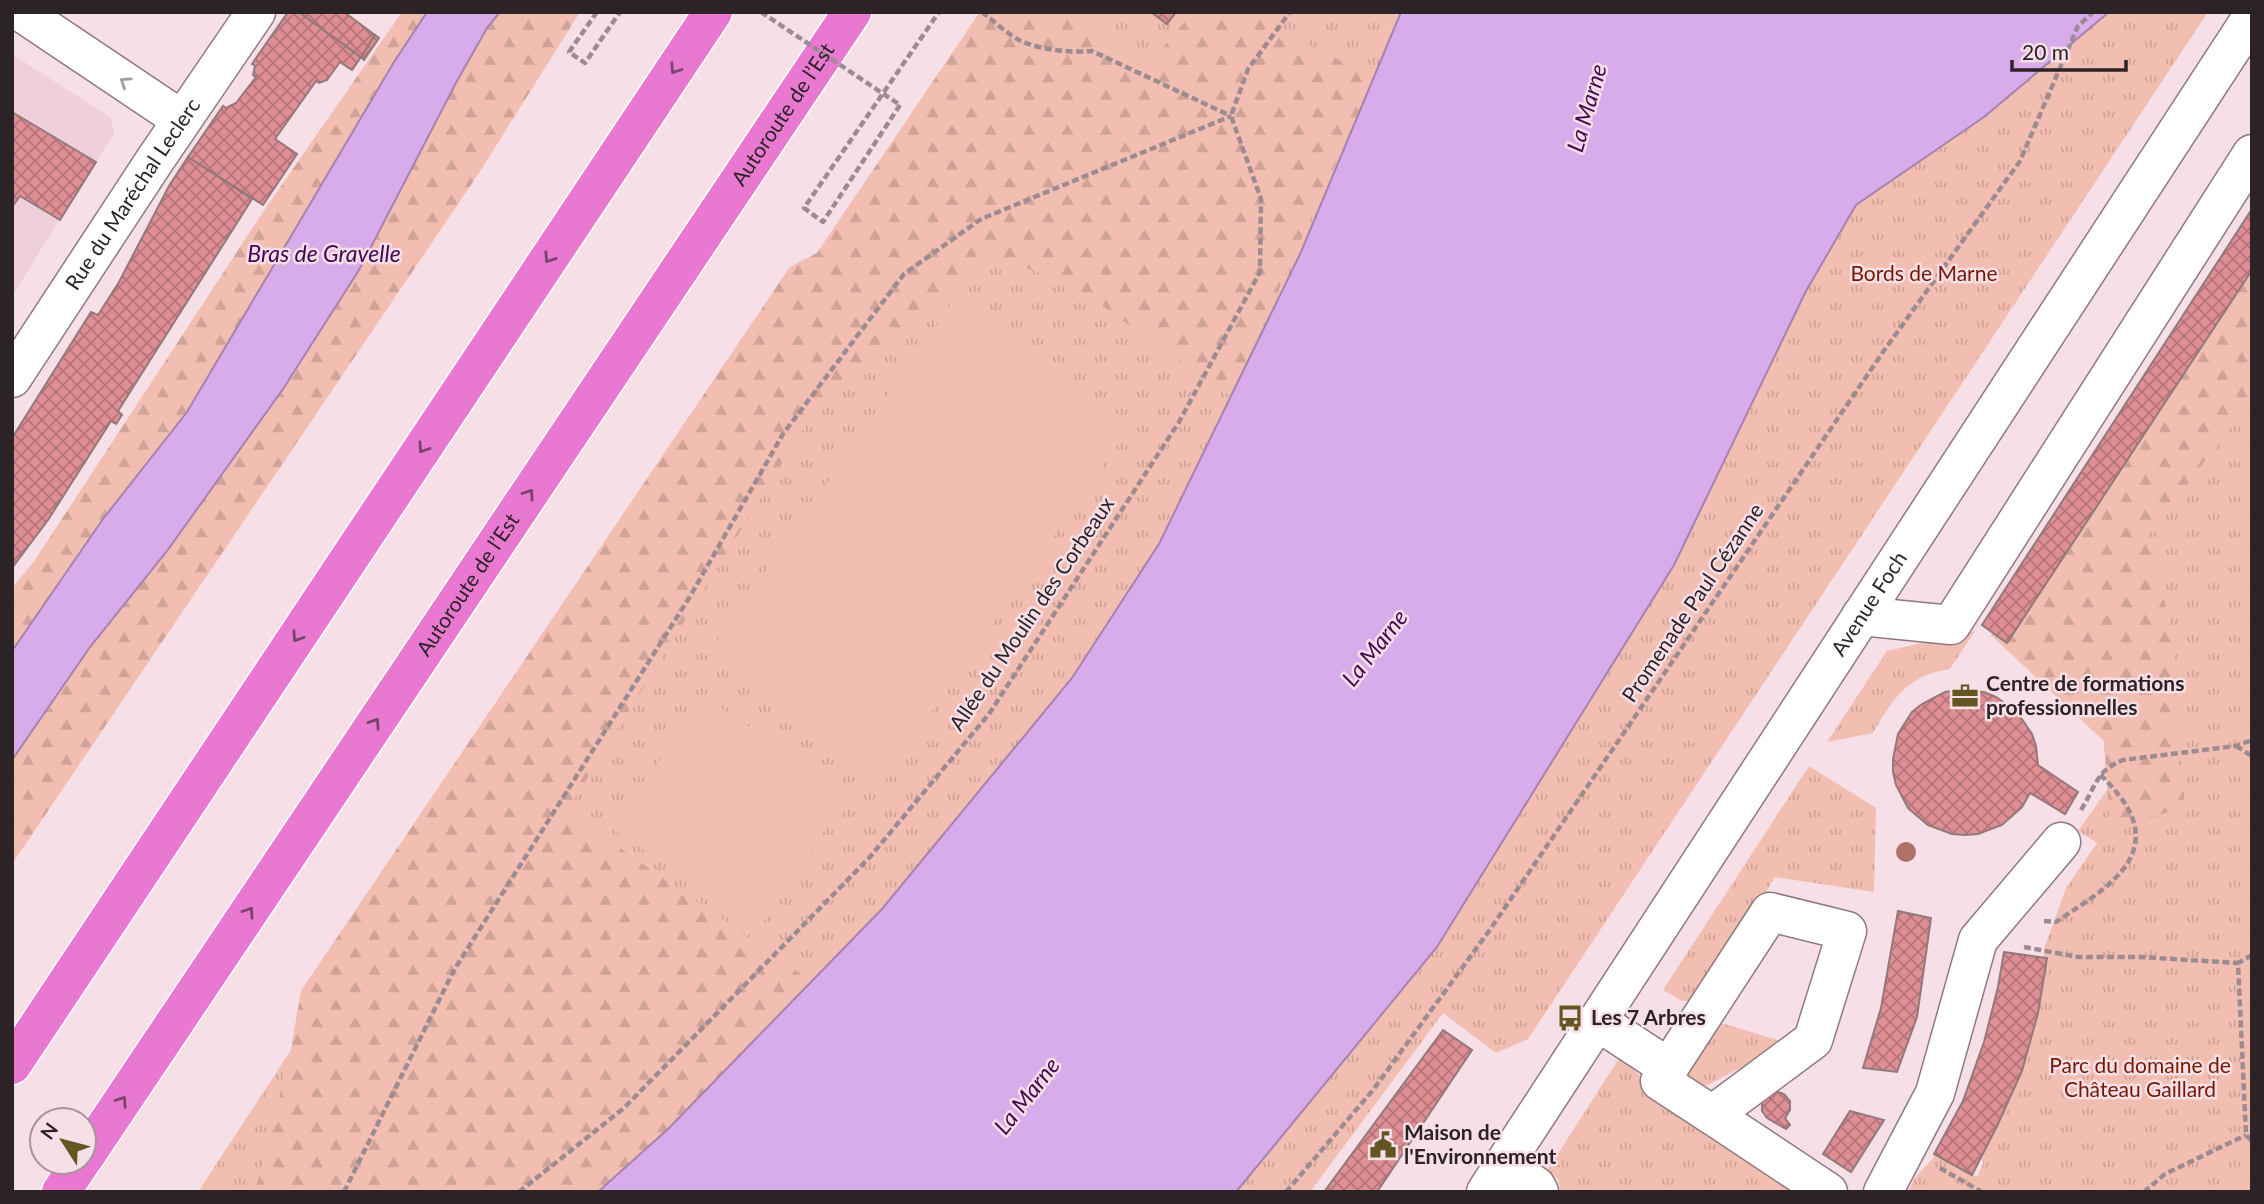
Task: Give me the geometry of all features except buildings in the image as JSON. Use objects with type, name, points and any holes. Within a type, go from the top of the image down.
[{"type":"highway","points":[[12,1065],[713,12]]},
{"type":"highway","name":"Autoroute de l’Est","points":[[98,1138],[852,12]]},
{"type":"highway","name":"Autoroute de l’Est","points":[[61,1192],[72,1176]]},
{"type":"street","points":[[21,12],[182,120]]},
{"type":"street","name":"Rue du Maréchal Leclerc","points":[[12,378],[256,12]]},
{"type":"street","name":"Avenue Foch","points":[[1495,1179],[2252,17]]},
{"type":"street","points":[[1861,616],[1951,625],[2252,154]]},
{"type":"street","points":[[1883,1192],[1935,1093],[1978,940],[2061,842]]},
{"type":"street","points":[[1712,1115],[1812,1040],[1847,931],[1770,912],[1660,1081],[1828,1192]]},
{"type":"street","points":[[1597,1021],[1669,1068]]},
{"type":"street","points":[[1495,1179],[1536,1186],[1539,1192]]},
{"type":"path","points":[[597,12],[569,52],[585,64],[620,12]]},
{"type":"path","points":[[761,12],[900,105],[823,222],[804,208],[939,12]]},
{"type":"path","points":[[982,12],[1018,39],[1077,53],[1092,51],[1231,116]]},
{"type":"path","points":[[344,1192],[454,970],[689,598],[783,434],[904,274],[981,219],[1231,116],[1248,69],[1290,12]]},
{"type":"path","name":"Promenade Paul Cézanne","points":[[1286,1192],[1373,1090],[1489,931],[1883,352],[2020,161],[2078,26],[2093,12]]},
{"type":"path","name":"Allée du Moulin des Corbeaux","points":[[519,1192],[624,1108],[869,858],[996,702],[1179,422],[1260,272],[1261,199],[1231,116]]},
{"type":"path","points":[[2088,800],[2100,774],[2110,765],[2123,760],[2236,746],[2252,740]]},
{"type":"path","points":[[2236,746],[2252,755]]},
{"type":"path","points":[[2056,922],[2112,882],[2123,871],[2134,848],[2134,822],[2126,806],[2100,774]]},
{"type":"path","points":[[2046,950],[2078,957],[2140,957],[2238,963],[2252,955]]},
{"type":"path","points":[[2238,963],[2246,1135],[2252,1141]]},
{"type":"path","points":[[2144,1192],[2165,1174],[2246,1135]]},
{"type":"path","points":[[1931,1163],[1982,1192]]},
{"type":"shaded area","points":[[12,54],[111,118],[114,133],[12,296]]},
{"type":"green space","points":[[402,12],[427,12],[394,62],[187,412],[103,519],[12,651],[12,588],[35,560],[265,209]]},
{"type":"green space","points":[[500,12],[580,12],[479,173],[12,864],[12,760],[90,647],[167,551],[283,389],[359,270],[457,81],[487,28]]},
{"type":"green space","points":[[980,12],[1401,12],[1301,252],[1159,544],[1072,678],[882,909],[668,1129],[598,1192],[198,1192],[291,1050],[301,991],[790,267],[817,253]]},
{"type":"green space","points":[[980,12],[1080,12],[1145,69],[1193,12],[1245,12],[1374,78],[1231,396],[1075,287],[985,252],[804,428],[567,811],[812,982],[668,1129],[598,1192],[255,1192],[291,1050],[301,991],[790,267],[817,253]]},
{"type":"green space","name":"Bords de Marne","points":[[2109,12],[2208,12],[1528,1039],[1496,1053],[1443,1013],[1310,1192],[1236,1192],[1437,947],[1674,565],[1806,291],[1856,205],[1984,117]]},
{"type":"green space","name":"Parc du domaine de Château Gaillard","points":[[2252,266],[2252,1192],[1908,1192],[1914,1179],[1935,1156],[1977,1177],[1983,1164],[1982,1156],[2022,1071],[2033,1030],[2045,946],[2066,888],[2097,843],[2078,831],[2107,790],[2104,741],[1991,635]]},
{"type":"green space","points":[[2252,266],[2252,399],[2148,536],[2170,624],[2185,809],[2110,825],[2104,741],[1991,635]]},
{"type":"green space","points":[[954,300],[1132,424],[885,779],[707,655]]},
{"type":"green space","points":[[1975,631],[1950,669],[1922,677],[1903,690],[1873,733],[1827,742],[1887,651]]},
{"type":"green space","points":[[703,696],[849,794],[759,928],[613,829]]},
{"type":"green space","points":[[1809,766],[1876,808],[1874,892],[1775,877],[1696,1001],[1682,1001],[1663,990]]},
{"type":"green space","points":[[1718,1022],[1781,1041],[1780,1047],[1708,1085],[1695,1087],[1686,1079],[1691,1059]]},
{"type":"green space","points":[[1620,1057],[1646,1081],[1816,1192],[1561,1192],[1558,1179],[1548,1169]]},
{"type":"water","name":"Bras de Gravelle","points":[[427,12],[500,12],[487,28],[457,81],[359,270],[283,389],[167,551],[90,647],[12,760],[12,651],[103,519],[187,412],[394,62]]},
{"type":"water","name":"La Marne","points":[[1401,12],[2109,12],[1984,117],[1856,205],[1806,291],[1674,565],[1437,947],[1236,1192],[598,1192],[668,1129],[882,909],[1072,678],[1159,544],[1301,252]]},
{"type":"place","name":"Centre de formations professionnelles","points":[[1965,696]]},
{"type":"place","name":"Les 7 Arbres","points":[[1570,1018]]},
{"type":"place","name":"Maison de l'Environnement","points":[[1383,1145]]}]
